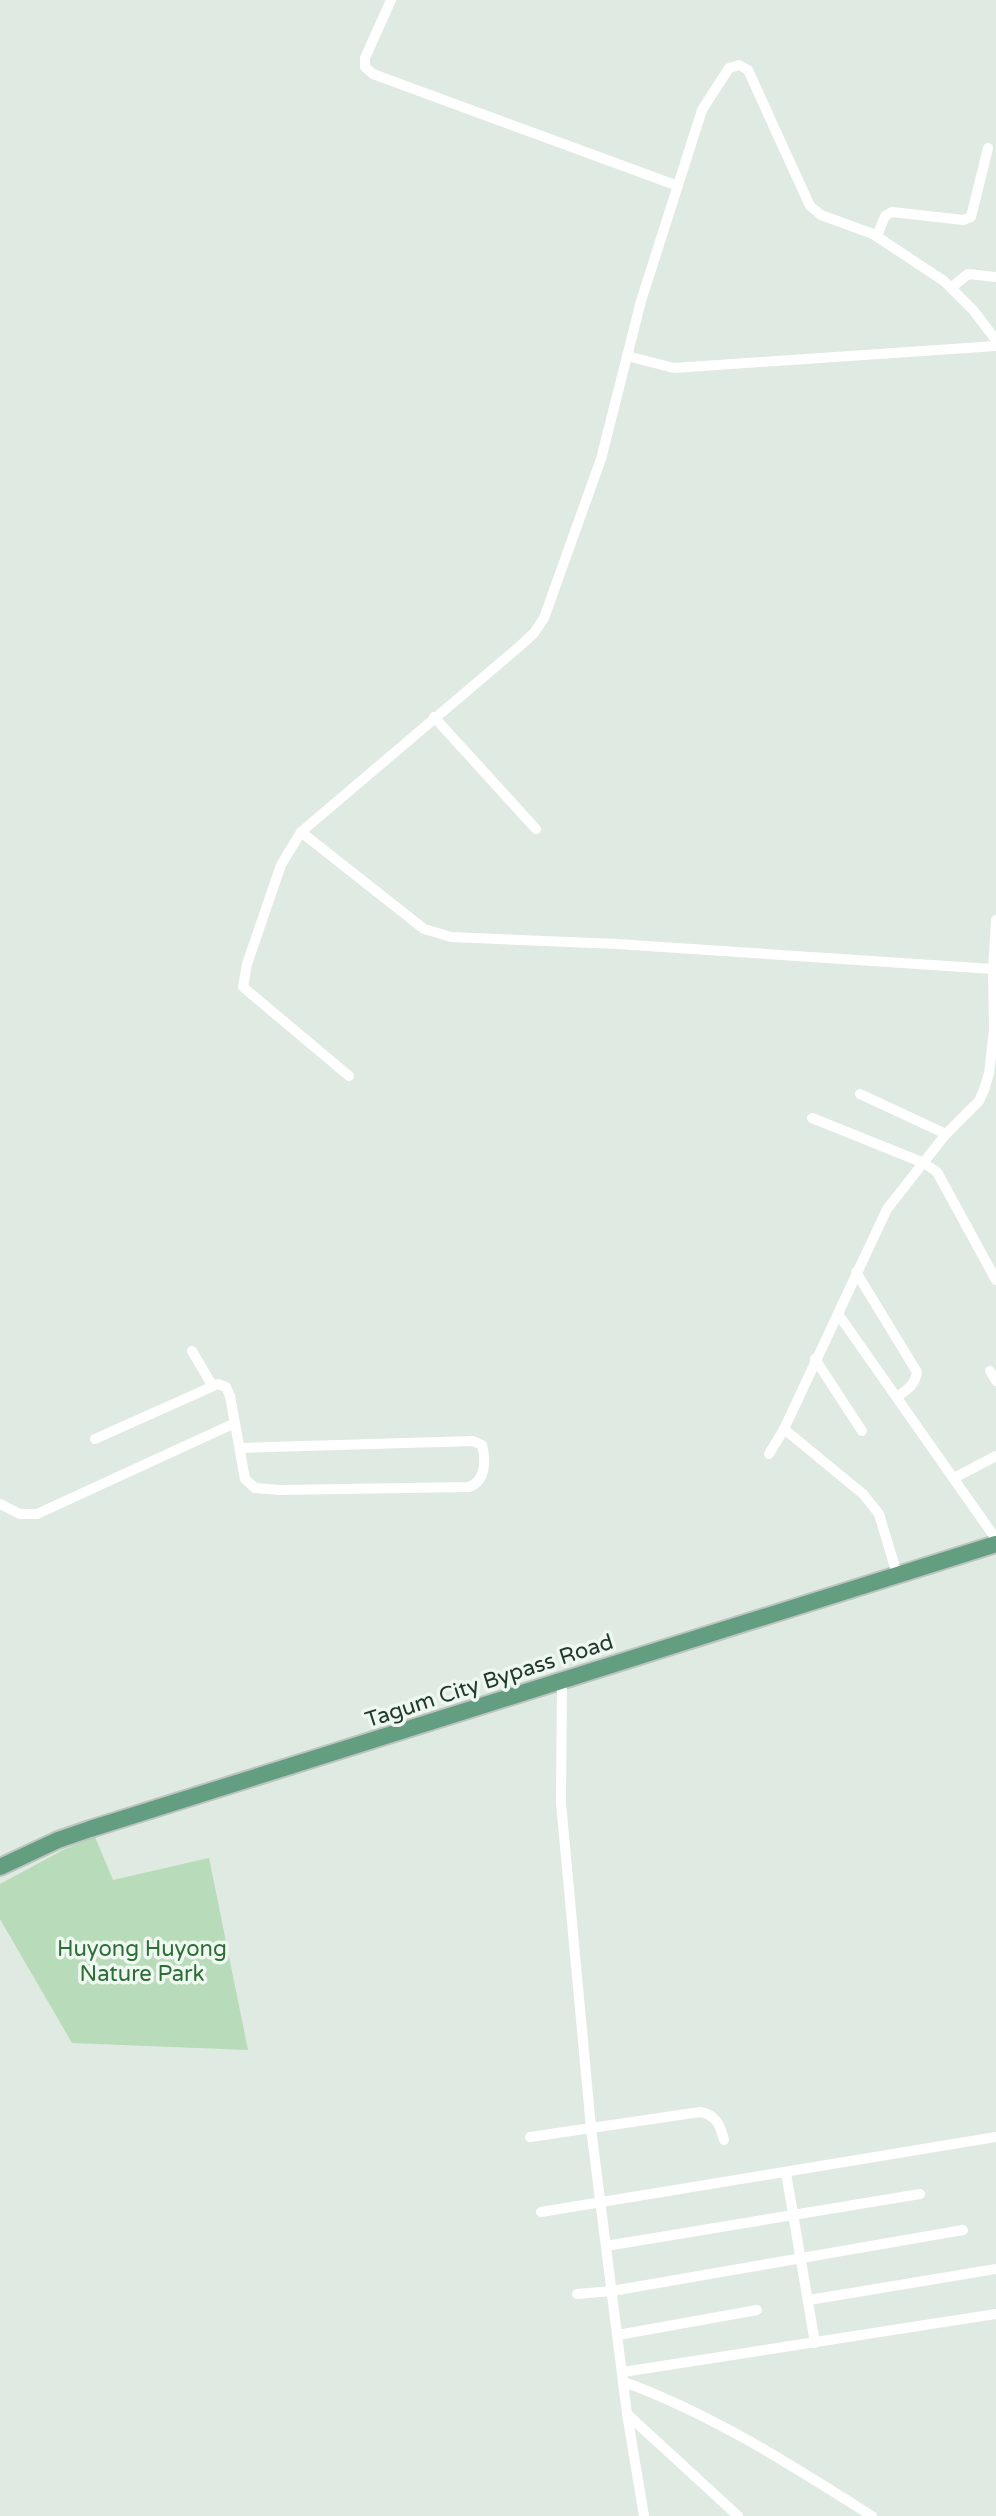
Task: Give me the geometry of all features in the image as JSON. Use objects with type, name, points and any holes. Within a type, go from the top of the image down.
[{"type":"main road","name":"Tagum City Bypass Road","points":[[0,1867],[90,1829],[996,1542]]},
{"type":"street","points":[[391,0],[365,58],[365,67],[373,74],[678,186]]},
{"type":"street","points":[[349,1076],[248,993],[243,983],[281,865],[301,832],[520,646],[544,618],[601,459],[641,301],[705,103],[729,68],[739,65],[748,70],[810,206],[821,215],[877,236],[952,287],[996,343]]},
{"type":"street","points":[[877,236],[885,216],[892,212],[963,220],[971,217],[988,148]]},
{"type":"street","points":[[952,287],[968,274],[996,277]]},
{"type":"street","points":[[627,356],[674,368],[996,343]]},
{"type":"street","points":[[434,717],[536,829]]},
{"type":"street","points":[[301,832],[424,929],[451,937],[647,946],[993,969]]},
{"type":"street","points":[[769,1454],[784,1429],[887,1209],[946,1134],[979,1101],[989,1073],[994,1030],[996,920]]},
{"type":"street","points":[[860,1094],[946,1134]]},
{"type":"street","points":[[812,1118],[924,1163],[941,1178],[996,1280]]},
{"type":"street","points":[[856,1272],[917,1372],[916,1381],[898,1396]]},
{"type":"street","points":[[838,1314],[898,1396],[996,1542]]},
{"type":"street","points":[[192,1351],[212,1385]]},
{"type":"street","points":[[815,1359],[862,1431]]},
{"type":"street","points":[[95,1439],[212,1385],[226,1387],[241,1448],[243,1471],[249,1485],[280,1490],[469,1487],[477,1484],[482,1477],[484,1452],[482,1445],[473,1441],[241,1448]]},
{"type":"street","points":[[0,1504],[20,1514],[37,1514],[235,1423]]},
{"type":"street","points":[[784,1429],[871,1504],[886,1531],[897,1574]]},
{"type":"street","points":[[954,1478],[996,1456]]},
{"type":"street","points":[[562,1680],[561,1803],[591,2128],[627,2414],[644,2516]]},
{"type":"street","points":[[530,2137],[700,2112],[710,2113],[716,2119],[724,2140]]},
{"type":"street","points":[[541,2212],[996,2137]]},
{"type":"street","points":[[786,2173],[815,2343]]},
{"type":"street","points":[[606,2246],[920,2194]]},
{"type":"street","points":[[577,2294],[612,2291],[963,2230]]},
{"type":"street","points":[[809,2300],[996,2269]]},
{"type":"street","points":[[618,2335],[757,2310]]},
{"type":"street","points":[[623,2377],[996,2314]]},
{"type":"street","points":[[623,2377],[712,2421],[801,2471],[872,2516]]},
{"type":"street","points":[[627,2414],[738,2516]]},
{"type":"green space","name":"Huyong Huyong Nature Park","points":[[95,1837],[113,1880],[209,1858],[248,2050],[72,2043],[0,1919],[0,1884],[63,1850]]}]
